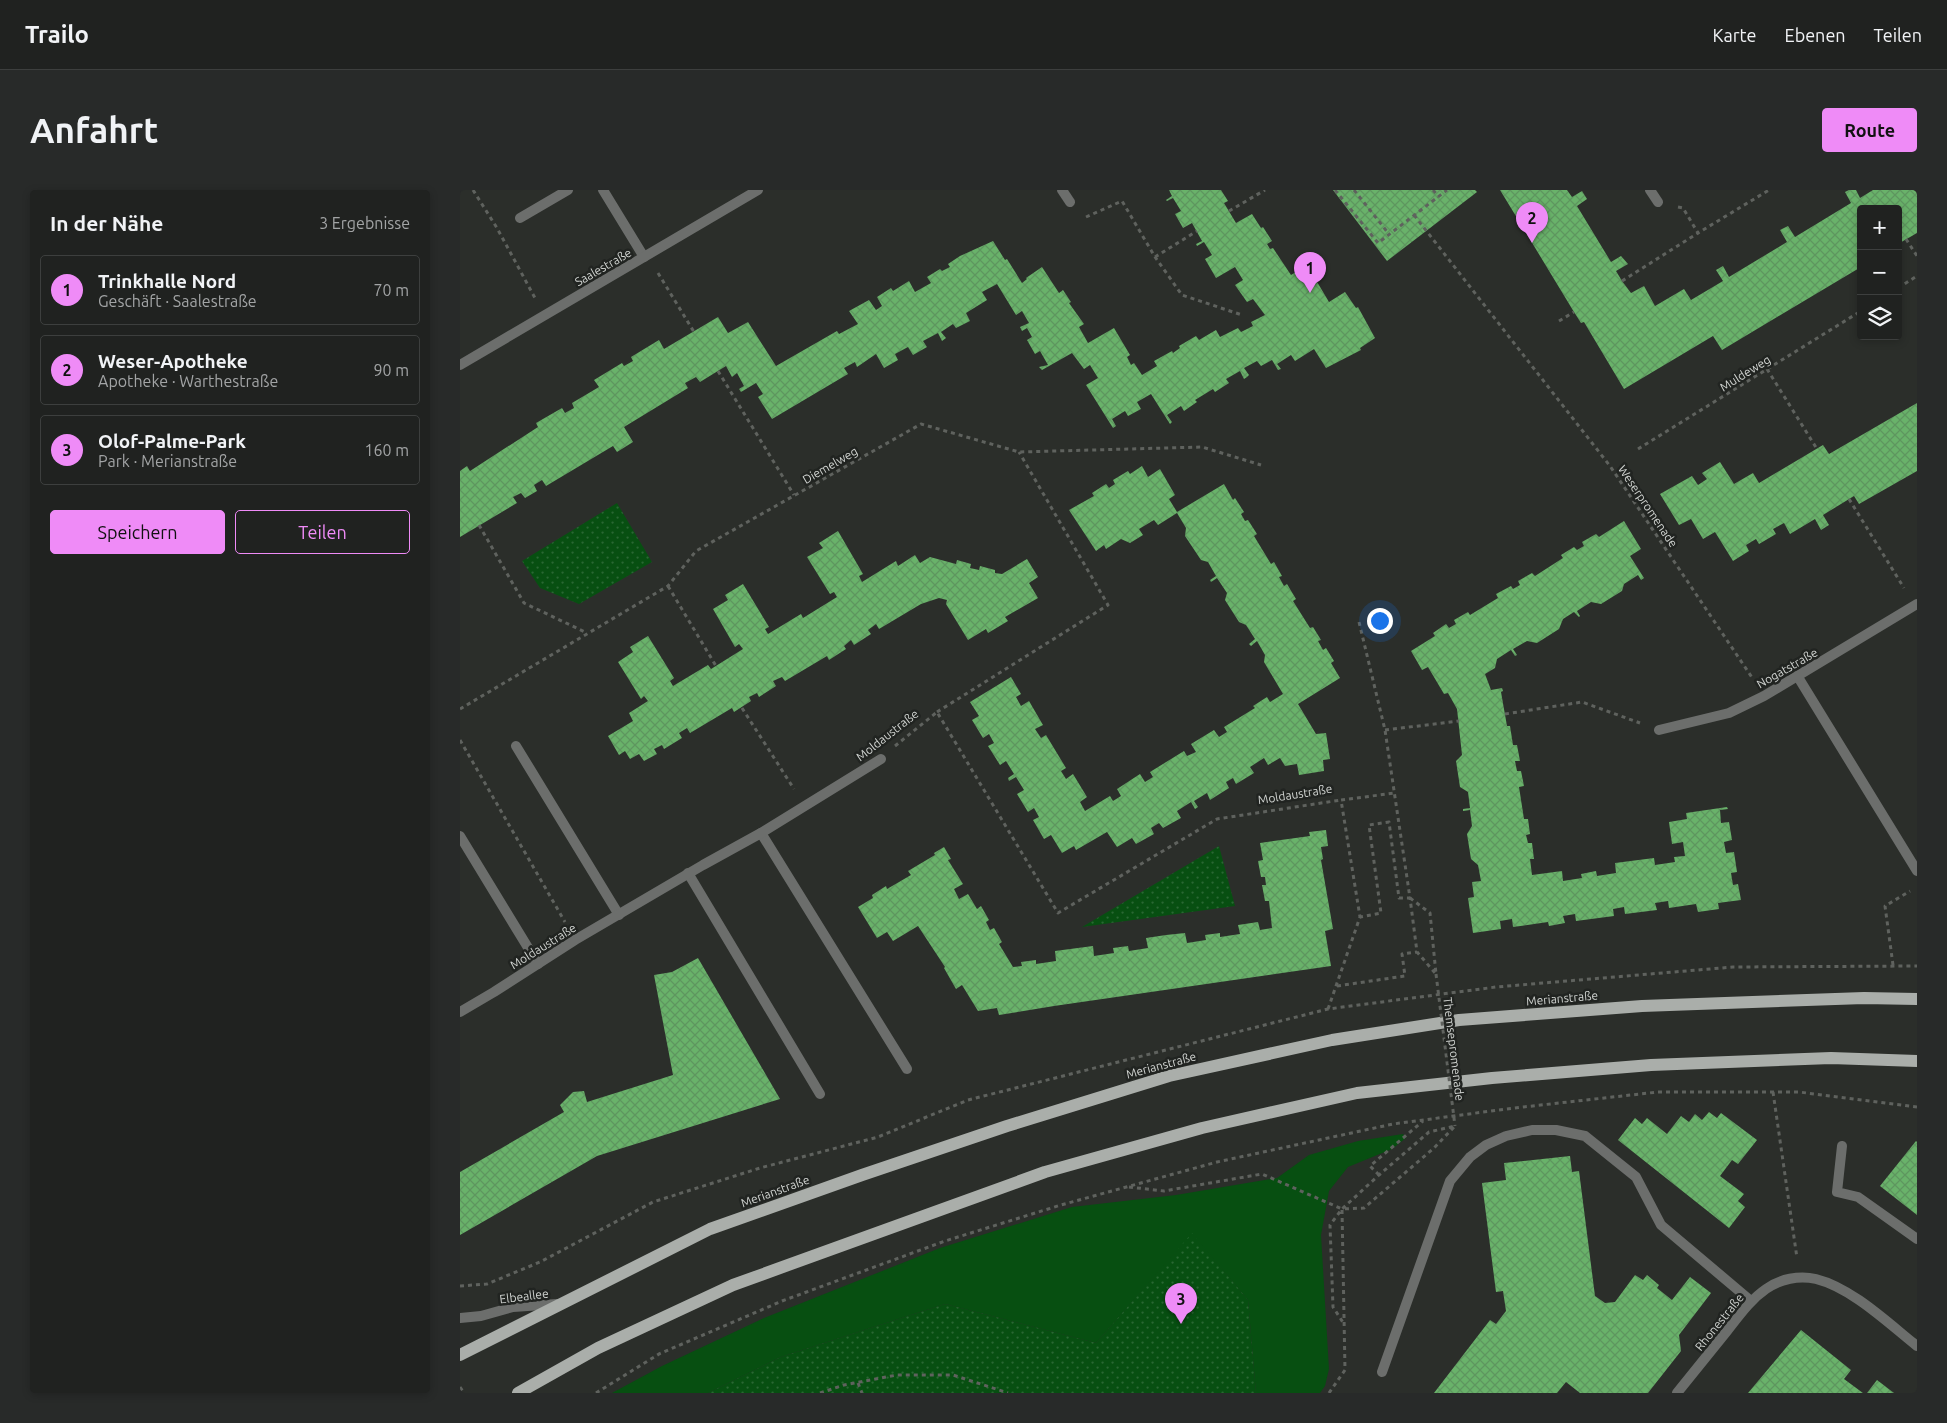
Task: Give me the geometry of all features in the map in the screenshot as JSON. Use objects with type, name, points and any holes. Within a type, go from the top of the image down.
[{"type":"main road","name":"Merianstraße","points":[[460,1355],[710,1229],[862,1174],[998,1129],[1169,1076],[1332,1040],[1459,1020],[1642,1006],[1864,998],[1917,999]]},
{"type":"main road","points":[[518,1393],[598,1348],[733,1284],[1045,1172],[1202,1128],[1356,1093],[1492,1078],[1651,1065],[1831,1058],[1917,1061]]},
{"type":"street","points":[[520,218],[568,190]]},
{"type":"street","points":[[603,190],[645,256]]},
{"type":"street","name":"Saalestraße","points":[[460,365],[758,190]]},
{"type":"street","points":[[1062,190],[1070,202]]},
{"type":"street","points":[[1650,190],[1658,202]]},
{"type":"street","name":"Nogatstraße","points":[[1659,730],[1728,713],[1764,696],[1916,605]]},
{"type":"street","points":[[1798,677],[1917,871]]},
{"type":"street","points":[[516,746],[619,915]]},
{"type":"street","name":"Moldaustraße","points":[[460,1012],[575,940],[688,873],[761,833],[881,759]]},
{"type":"street","points":[[761,833],[907,1069]]},
{"type":"street","points":[[460,836],[538,964]]},
{"type":"street","points":[[688,873],[820,1094]]},
{"type":"street","points":[[1382,1372],[1450,1181],[1470,1157],[1486,1145],[1506,1136],[1532,1130],[1556,1130],[1585,1136],[1636,1177],[1661,1225],[1751,1300]]},
{"type":"street","points":[[1842,1146],[1837,1192],[1858,1197],[1917,1239]]},
{"type":"street","points":[[1800,1276],[1818,1279],[1845,1292],[1868,1307],[1917,1346]]},
{"type":"street","name":"Rhonestraße","points":[[1677,1393],[1751,1300],[1767,1288],[1800,1276]]},
{"type":"street","name":"Elbeallee","points":[[460,1318],[481,1316],[513,1307],[561,1304]]},
{"type":"path","points":[[473,190],[497,228],[545,315]]},
{"type":"path","points":[[1228,211],[1265,190]]},
{"type":"path","points":[[1335,190],[1378,243],[1448,190]]},
{"type":"path","points":[[1354,190],[1389,234]]},
{"type":"path","points":[[1433,190],[1439,197]]},
{"type":"path","points":[[1622,282],[1769,190]]},
{"type":"path","points":[[1070,202],[1086,218],[1122,201],[1155,257],[1182,295],[1242,314]]},
{"type":"path","points":[[1658,202],[1683,208],[1698,233]]},
{"type":"path","name":"Weserpromenade","points":[[1414,215],[1610,466],[1764,696]]},
{"type":"path","points":[[1155,257],[1197,231]]},
{"type":"path","points":[[1906,239],[1917,256]]},
{"type":"path","points":[[645,256],[694,332]]},
{"type":"path","points":[[1902,285],[1917,276]]},
{"type":"path","points":[[1560,321],[1574,312]]},
{"type":"path","name":"Muldeweg","points":[[1638,449],[1857,313]]},
{"type":"path","points":[[1767,369],[1817,449]]},
{"type":"path","points":[[718,371],[794,495]]},
{"type":"path","name":"Diemelweg","points":[[460,710],[668,586],[696,551],[921,424],[1019,452],[1202,447],[1261,465]]},
{"type":"path","points":[[937,712],[1108,605],[1019,452]]},
{"type":"path","points":[[1849,500],[1916,605]]},
{"type":"path","points":[[479,525],[524,603],[587,633]]},
{"type":"path","points":[[668,586],[716,666]]},
{"type":"path","points":[[1360,622],[1384,730],[1395,793],[1417,952],[1436,974]]},
{"type":"path","points":[[1505,714],[1582,702],[1659,730]]},
{"type":"path","points":[[742,708],[805,806]]},
{"type":"path","name":"Moldaustraße","points":[[881,759],[937,712],[1058,913],[1217,819],[1341,800]]},
{"type":"path","points":[[1384,730],[1459,720]]},
{"type":"path","points":[[460,740],[575,940]]},
{"type":"path","points":[[1328,1009],[1360,917],[1341,800],[1395,793]]},
{"type":"path","name":"Themsepromenade","points":[[1360,917],[1381,913],[1369,825],[1389,822],[1399,898],[1410,898],[1430,913],[1455,1126]]},
{"type":"path","points":[[1893,965],[1884,906],[1917,887]]},
{"type":"path","points":[[1337,986],[1405,976],[1402,954],[1417,952]]},
{"type":"path","points":[[596,1393],[660,1354],[782,1301],[945,1241],[1061,1205],[1218,1162],[1393,1124],[1658,1092],[1799,1092],[1917,1107]]},
{"type":"path","points":[[1773,1092],[1800,1276]]},
{"type":"path","points":[[1379,1174],[1370,1166],[1424,1120]]},
{"type":"path","points":[[1344,1324],[1333,1307],[1330,1225],[1342,1209],[1379,1174],[1429,1132],[1455,1126]]},
{"type":"path","points":[[1127,1187],[1164,1191],[1262,1174],[1342,1209],[1364,1208],[1434,1148],[1455,1126]]},
{"type":"path","points":[[1329,1393],[1346,1370],[1342,1209]]},
{"type":"path","points":[[820,1393],[897,1375],[953,1376],[1008,1393]]},
{"type":"path","points":[[858,1383],[862,1393]]},
{"type":"path","points":[[460,1387],[464,1393]]},
{"type":"green space","points":[[617,503],[652,562],[579,604],[540,588],[522,561]]},
{"type":"green space","points":[[1219,846],[1235,906],[1082,927]]},
{"type":"green space","points":[[1403,1134],[1406,1138],[1392,1149],[1348,1167],[1329,1191],[1321,1235],[1329,1369],[1325,1386],[1320,1393],[1256,1393],[1248,1300],[1192,1234],[1096,1343],[945,1304],[781,1357],[708,1393],[612,1393],[662,1366],[764,1318],[940,1248],[1072,1207],[1176,1195],[1277,1178],[1309,1155],[1358,1141]]},
{"type":"green space","points":[[1192,1233],[1248,1300],[1256,1393],[708,1393],[781,1357],[945,1304],[1096,1343]]},
{"type":"building","points":[[1169,190],[1221,190],[1228,201],[1224,203],[1236,223],[1252,214],[1272,241],[1267,244],[1270,249],[1273,248],[1291,275],[1307,265],[1329,302],[1345,292],[1356,308],[1358,307],[1375,338],[1360,348],[1361,350],[1326,368],[1314,349],[1295,361],[1291,355],[1277,364],[1281,369],[1278,370],[1272,360],[1261,366],[1257,361],[1244,368],[1249,375],[1244,379],[1240,371],[1226,379],[1229,383],[1215,392],[1213,389],[1195,400],[1197,402],[1184,411],[1181,406],[1167,415],[1172,422],[1170,424],[1151,394],[1137,402],[1141,409],[1128,416],[1125,411],[1112,419],[1116,426],[1113,428],[1086,385],[1098,378],[1090,365],[1084,369],[1072,353],[1042,370],[1039,367],[1048,365],[1040,351],[1035,354],[1027,340],[1032,337],[1027,328],[1022,331],[1020,327],[1029,323],[1022,311],[1016,315],[997,284],[982,292],[987,300],[966,313],[970,321],[956,328],[953,324],[941,332],[946,338],[942,341],[938,333],[923,341],[927,347],[913,355],[908,347],[895,354],[898,360],[884,368],[876,354],[857,367],[855,362],[844,368],[848,374],[772,419],[758,397],[763,394],[756,383],[741,392],[739,389],[744,386],[737,373],[732,377],[726,366],[700,382],[696,377],[685,383],[688,388],[624,427],[633,442],[617,452],[613,446],[546,486],[542,480],[534,485],[537,491],[525,498],[521,493],[513,497],[517,503],[460,537],[460,471],[467,466],[470,471],[538,427],[536,423],[562,408],[565,413],[574,408],[572,403],[599,387],[594,380],[622,363],[624,366],[633,361],[631,357],[659,340],[664,349],[718,317],[728,333],[748,322],[776,366],[837,331],[839,334],[858,324],[849,311],[869,300],[876,310],[882,306],[877,297],[891,288],[893,291],[909,281],[915,292],[931,283],[927,277],[940,269],[942,271],[950,267],[948,264],[960,256],[993,241],[1022,283],[1042,267],[1059,293],[1063,290],[1071,302],[1069,303],[1084,324],[1079,327],[1088,343],[1114,328],[1130,355],[1127,357],[1131,365],[1134,363],[1142,375],[1157,366],[1154,361],[1172,351],[1173,353],[1180,348],[1179,346],[1196,336],[1199,340],[1216,330],[1220,337],[1238,328],[1241,332],[1253,326],[1251,322],[1265,315],[1253,299],[1247,302],[1235,285],[1243,280],[1235,267],[1216,278],[1205,259],[1212,255],[1204,242],[1197,246],[1196,244],[1202,241],[1192,223],[1183,228],[1175,214],[1181,211],[1173,198],[1166,200],[1172,196]]},
{"type":"building","points":[[1333,190],[1475,190],[1477,192],[1387,261]]},
{"type":"building","points":[[1500,190],[1567,190],[1572,197],[1582,191],[1587,199],[1577,206],[1611,262],[1621,256],[1628,264],[1616,271],[1622,281],[1631,293],[1644,286],[1655,306],[1684,289],[1691,300],[1723,281],[1716,270],[1723,266],[1729,277],[1787,242],[1780,230],[1788,226],[1795,237],[1851,203],[1845,192],[1849,190],[1856,190],[1860,198],[1873,190],[1917,190],[1917,233],[1902,242],[1902,205],[1857,205],[1857,269],[1722,350],[1713,336],[1624,389],[1584,322],[1581,323]]},
{"type":"building","points":[[1917,403],[1917,471],[1859,504],[1854,496],[1823,515],[1829,525],[1821,530],[1815,519],[1790,534],[1784,523],[1773,529],[1776,534],[1759,544],[1756,539],[1746,545],[1749,551],[1733,561],[1715,532],[1703,539],[1691,519],[1679,525],[1660,494],[1692,476],[1698,485],[1707,479],[1702,473],[1720,462],[1734,484],[1753,473],[1759,483],[1823,445],[1829,454]]},
{"type":"building","points":[[1142,466],[1148,477],[1160,469],[1175,495],[1169,499],[1177,512],[1224,484],[1233,500],[1235,498],[1244,512],[1241,514],[1245,521],[1248,520],[1257,534],[1254,536],[1271,564],[1274,562],[1282,576],[1279,577],[1284,586],[1287,584],[1296,599],[1293,601],[1310,628],[1313,627],[1321,640],[1318,641],[1323,650],[1326,648],[1334,661],[1331,663],[1340,678],[1298,704],[1316,734],[1326,733],[1330,759],[1323,760],[1324,771],[1299,775],[1297,764],[1285,766],[1280,758],[1268,765],[1264,758],[1250,767],[1254,773],[1236,784],[1233,778],[1226,782],[1229,788],[1210,800],[1207,793],[1194,801],[1198,807],[1195,809],[1191,802],[1177,811],[1181,818],[1163,828],[1159,823],[1151,828],[1154,834],[1136,844],[1132,838],[1117,847],[1107,832],[1076,850],[1074,846],[1062,853],[1051,835],[1044,839],[1033,820],[1039,817],[1034,808],[1028,812],[1017,794],[1024,790],[1016,777],[1009,781],[1008,778],[1014,774],[1006,761],[1000,765],[988,746],[994,743],[989,734],[983,738],[972,720],[979,716],[970,702],[1011,677],[1021,694],[1016,697],[1021,706],[1029,701],[1043,725],[1035,729],[1041,738],[1046,735],[1066,768],[1061,771],[1066,779],[1073,774],[1087,797],[1080,802],[1085,811],[1110,796],[1113,801],[1121,796],[1117,789],[1140,774],[1145,782],[1153,777],[1150,772],[1184,751],[1187,756],[1196,752],[1191,744],[1214,730],[1219,737],[1227,732],[1224,727],[1255,708],[1253,706],[1267,697],[1270,702],[1283,694],[1264,662],[1265,655],[1257,641],[1251,646],[1249,644],[1255,639],[1246,625],[1239,622],[1225,600],[1227,593],[1217,578],[1211,582],[1210,580],[1216,576],[1208,562],[1201,560],[1185,536],[1186,528],[1177,513],[1158,525],[1154,520],[1139,529],[1143,535],[1130,543],[1121,539],[1106,549],[1104,545],[1096,551],[1069,510],[1094,496],[1092,493],[1106,484],[1109,488],[1115,484],[1113,480],[1128,471],[1130,474]]},
{"type":"building","points":[[1624,521],[1641,549],[1630,556],[1644,578],[1641,580],[1638,575],[1624,584],[1622,591],[1601,604],[1591,602],[1577,611],[1579,617],[1574,612],[1563,619],[1559,629],[1537,643],[1527,641],[1513,649],[1517,655],[1515,656],[1511,650],[1497,659],[1495,668],[1485,674],[1491,690],[1502,688],[1503,691],[1501,692],[1507,726],[1510,726],[1513,745],[1517,745],[1520,761],[1515,761],[1517,771],[1521,771],[1524,786],[1519,787],[1524,819],[1528,819],[1530,834],[1526,835],[1528,843],[1532,843],[1534,859],[1530,859],[1532,875],[1562,871],[1563,881],[1582,878],[1581,874],[1596,871],[1597,876],[1616,873],[1615,863],[1654,858],[1655,865],[1675,862],[1674,857],[1685,856],[1683,842],[1672,844],[1669,822],[1687,819],[1686,813],[1727,807],[1728,809],[1720,810],[1721,823],[1729,822],[1732,840],[1724,842],[1726,853],[1734,852],[1737,872],[1731,873],[1733,885],[1738,884],[1741,900],[1718,903],[1719,909],[1698,912],[1696,904],[1669,908],[1668,901],[1655,903],[1657,910],[1625,914],[1624,907],[1613,909],[1614,916],[1576,921],[1575,914],[1563,916],[1565,923],[1549,926],[1548,922],[1513,927],[1512,919],[1500,921],[1501,929],[1473,933],[1468,898],[1474,897],[1472,882],[1481,881],[1478,865],[1471,859],[1467,834],[1472,826],[1470,810],[1463,811],[1463,809],[1470,808],[1468,792],[1460,787],[1456,761],[1462,755],[1457,709],[1448,693],[1444,694],[1428,667],[1422,670],[1411,651],[1435,636],[1433,633],[1446,624],[1449,628],[1456,624],[1454,620],[1468,612],[1470,615],[1498,598],[1496,594],[1511,586],[1513,589],[1520,585],[1518,581],[1532,573],[1535,576],[1563,558],[1561,555],[1574,547],[1577,550],[1584,546],[1582,542],[1596,534],[1599,537]]},
{"type":"building","points":[[838,531],[863,574],[859,576],[862,582],[896,561],[898,566],[915,555],[920,563],[930,557],[956,564],[957,560],[971,564],[970,568],[979,570],[980,566],[1002,574],[1027,559],[1038,577],[1029,583],[1038,598],[1005,617],[1008,621],[988,633],[986,629],[968,640],[946,604],[947,600],[939,598],[921,604],[879,629],[876,624],[868,630],[871,634],[854,645],[851,640],[844,646],[846,649],[829,660],[827,656],[785,681],[782,677],[773,681],[776,686],[759,697],[757,693],[749,697],[751,701],[734,712],[732,708],[690,733],[687,728],[679,733],[682,738],[664,749],[662,745],[654,749],[657,754],[644,761],[639,754],[630,759],[625,751],[619,755],[608,736],[633,721],[629,713],[648,701],[644,696],[641,699],[618,662],[633,652],[630,647],[648,636],[674,678],[670,681],[673,686],[708,665],[711,669],[743,649],[739,644],[735,647],[713,609],[728,600],[725,595],[743,584],[769,627],[765,629],[768,634],[801,614],[803,618],[837,597],[834,592],[830,594],[807,557],[823,548],[819,543]]},
{"type":"building","points":[[1326,830],[1328,846],[1321,847],[1323,859],[1321,860],[1333,929],[1325,931],[1331,966],[999,1015],[997,1008],[978,1011],[962,985],[956,989],[945,967],[918,926],[893,941],[887,932],[877,938],[858,907],[873,898],[872,895],[886,886],[887,889],[911,875],[908,871],[935,855],[934,853],[944,847],[951,859],[948,860],[963,884],[954,889],[959,899],[968,894],[977,909],[981,906],[989,920],[986,922],[990,930],[994,928],[1002,942],[999,944],[1013,967],[1022,966],[1021,962],[1036,960],[1036,964],[1056,961],[1055,951],[1093,946],[1094,956],[1114,953],[1113,948],[1128,946],[1129,951],[1148,948],[1146,938],[1166,935],[1185,933],[1187,943],[1206,940],[1205,935],[1220,933],[1220,937],[1240,934],[1238,925],[1258,922],[1260,930],[1272,928],[1269,901],[1265,901],[1262,885],[1266,885],[1265,877],[1261,877],[1258,861],[1263,860],[1260,843],[1310,836],[1309,832]]},
{"type":"building","points":[[698,958],[780,1099],[597,1156],[460,1235],[460,1172],[564,1112],[560,1105],[573,1092],[584,1091],[587,1102],[673,1075],[654,975],[672,972]]},
{"type":"building","points":[[1709,1112],[1717,1118],[1721,1113],[1757,1140],[1738,1164],[1732,1160],[1720,1176],[1744,1194],[1738,1201],[1745,1207],[1729,1228],[1618,1140],[1635,1118],[1642,1124],[1647,1118],[1667,1134],[1681,1116],[1689,1122],[1695,1114],[1702,1120]]},
{"type":"building","points":[[1917,1142],[1917,1215],[1880,1186]]},
{"type":"building","points":[[1570,1156],[1572,1172],[1579,1171],[1595,1296],[1605,1303],[1615,1302],[1635,1275],[1643,1280],[1647,1275],[1659,1285],[1657,1288],[1672,1300],[1690,1277],[1711,1293],[1679,1335],[1681,1351],[1648,1393],[1580,1393],[1566,1382],[1557,1393],[1434,1393],[1490,1320],[1496,1324],[1506,1311],[1503,1291],[1496,1292],[1482,1183],[1506,1180],[1504,1163]]},
{"type":"building","points":[[1801,1330],[1851,1370],[1844,1379],[1863,1393],[1748,1393]]},
{"type":"building","points":[[1877,1380],[1894,1393],[1867,1393]]},
{"type":"place","name":"Weser-Apotheke","points":[[1532,243]]},
{"type":"place","name":"Trinkhalle Nord","points":[[1310,293]]},
{"type":"place","name":"Olof-Palme-Park","points":[[1181,1324]]}]
